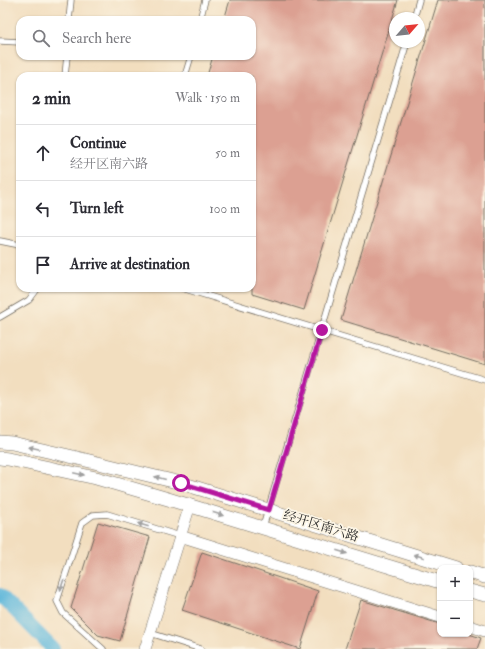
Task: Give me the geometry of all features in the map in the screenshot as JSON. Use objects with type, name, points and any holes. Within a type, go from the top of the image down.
[{"type":"street","name":"经开区南六路","points":[[0,442],[12,443],[181,483],[446,565]]},
{"type":"street","points":[[0,458],[96,478],[190,505],[437,581]]},
{"type":"street","points":[[145,649],[190,505]]},
{"type":"street","points":[[180,536],[437,616]]},
{"type":"street","points":[[473,573],[485,577]]},
{"type":"street","points":[[473,592],[485,596]]},
{"type":"street","points":[[473,627],[485,631]]},
{"type":"lane","points":[[69,16],[71,0]]},
{"type":"lane","points":[[201,16],[205,0]]},
{"type":"lane","points":[[416,12],[419,0]]},
{"type":"lane","points":[[0,41],[16,42]]},
{"type":"lane","points":[[263,528],[405,48]]},
{"type":"lane","points":[[65,72],[66,60]]},
{"type":"lane","points":[[186,72],[190,60]]},
{"type":"lane","points":[[0,242],[16,244]]},
{"type":"lane","points":[[0,316],[29,300],[35,292]]},
{"type":"lane","points":[[195,292],[485,380]]},
{"type":"lane","points":[[103,649],[63,613],[57,601],[82,523],[93,515],[106,514],[180,536]]},
{"type":"lane","points":[[150,633],[201,649]]},
{"type":"building","points":[[230,0],[398,0],[394,12],[389,12],[389,30],[304,310],[252,294],[252,292],[256,292],[256,72],[208,72],[212,60],[256,60],[256,16],[225,16]]},
{"type":"building","points":[[438,0],[485,0],[485,364],[341,320],[423,48],[425,48],[425,43]]},
{"type":"building","points":[[98,522],[150,537],[120,641],[98,635],[71,608]]},
{"type":"building","points":[[202,552],[318,591],[300,649],[182,610]]},
{"type":"building","points":[[361,600],[437,623],[437,637],[473,637],[473,635],[481,638],[477,649],[345,649]]},
{"type":"waterway","points":[[0,595],[53,649]]},
{"type":"route","points":[[181,483],[269,510],[322,330]]}]
